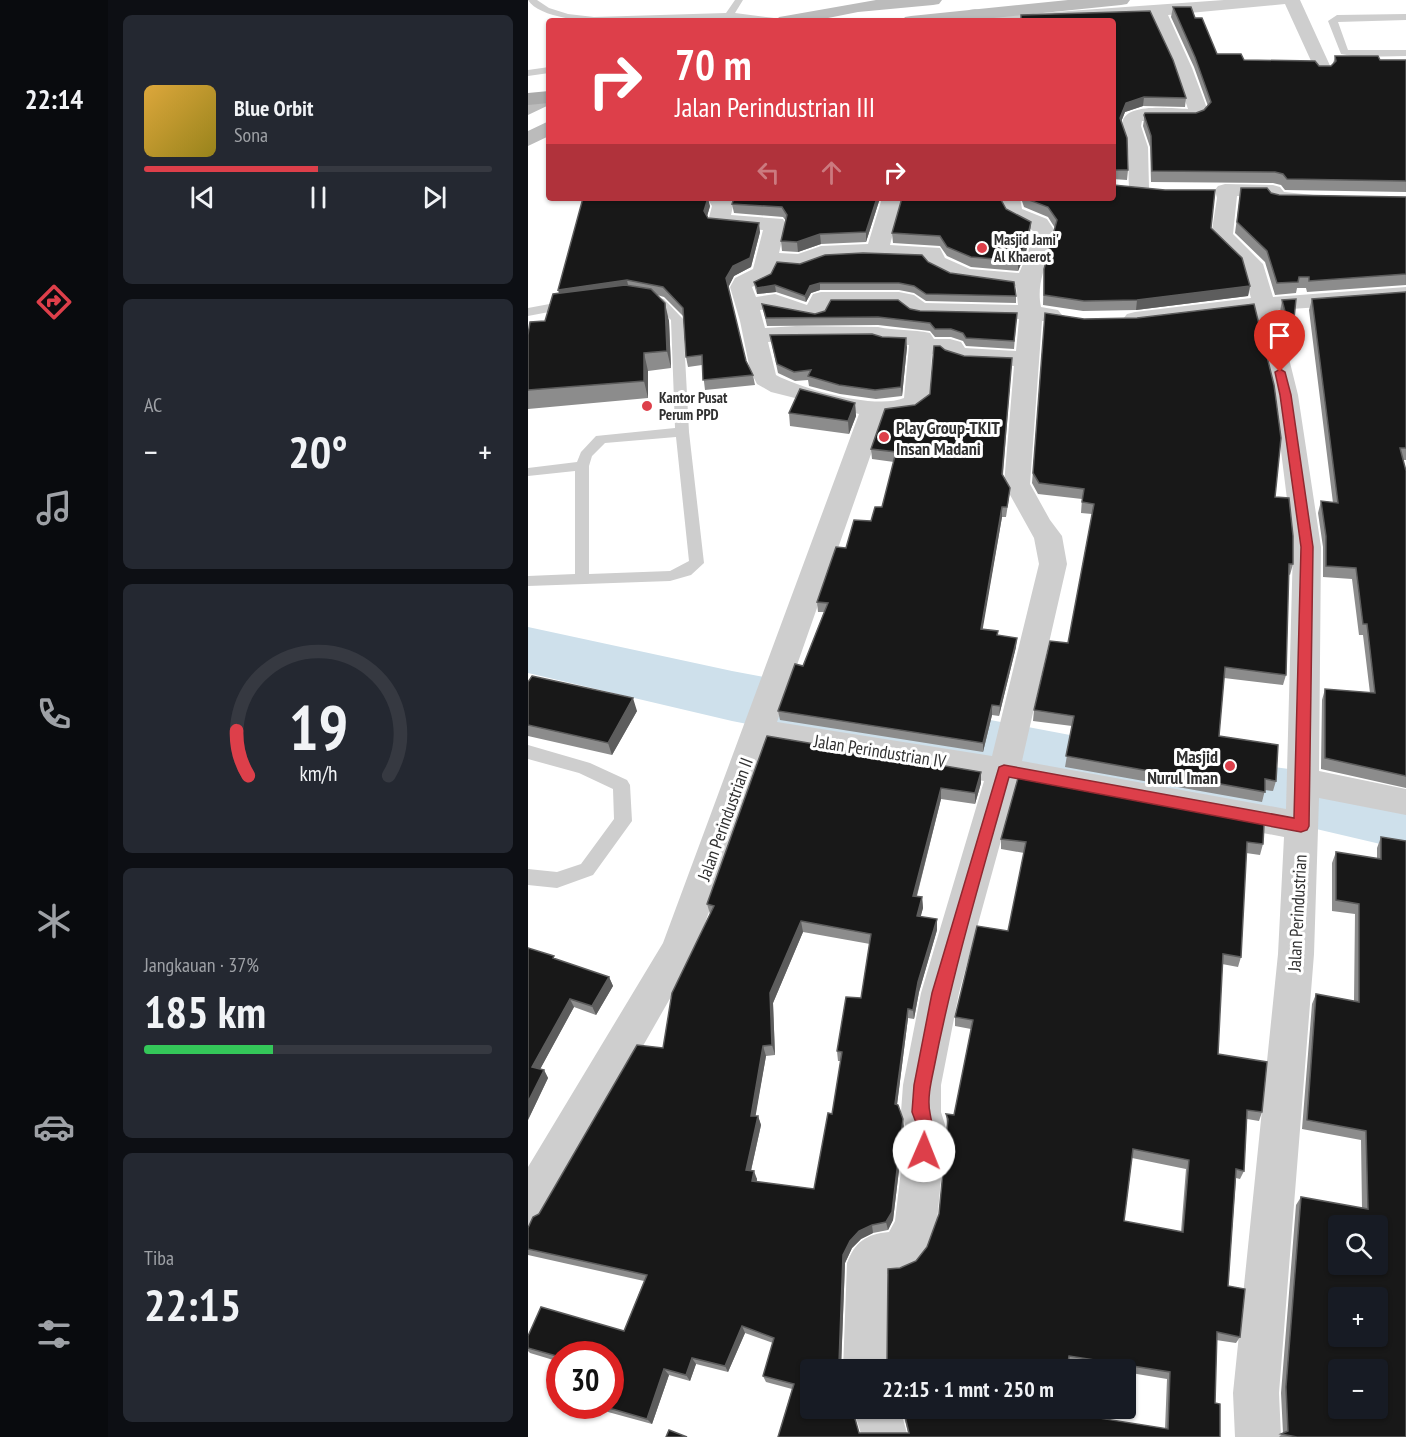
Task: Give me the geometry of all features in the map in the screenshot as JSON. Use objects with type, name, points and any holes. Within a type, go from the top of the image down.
[{"type":"main road","points":[[528,99],[546,97]]},
{"type":"street","points":[[801,18],[858,7],[933,0]]},
{"type":"street","points":[[1013,17],[1121,0]]},
{"type":"street","points":[[964,17],[1157,11],[1281,0]]},
{"type":"street","points":[[1292,0],[1323,70]]},
{"type":"street","points":[[1139,189],[1138,147],[1131,126],[1134,117],[1143,114],[1194,115],[1198,111],[1184,68],[1157,11]]},
{"type":"street","points":[[528,109],[546,99]]},
{"type":"street","points":[[528,140],[546,129]]},
{"type":"street","name":"Jalan Perindustrian","points":[[1258,1437],[1256,1393],[1296,954],[1302,804],[1307,547],[1286,395],[1264,304],[1252,264],[1222,236],[1227,198],[1216,190],[1273,191],[1277,198],[1298,200],[1340,199]]},
{"type":"street","points":[[718,201],[723,202],[719,220],[775,224],[762,275],[743,283],[741,287],[748,305],[754,336],[762,370],[766,379],[780,387],[874,408],[901,409],[915,404],[922,338],[883,337],[878,334],[796,333],[754,336]]},
{"type":"street","points":[[877,250],[891,201]]},
{"type":"street","points":[[865,1359],[868,1263],[877,1254],[900,1252],[910,1239],[916,1221],[926,1128],[921,1112],[922,1085],[940,993],[1008,755],[1053,564],[1048,536],[1039,525],[1017,484],[1030,312],[1026,296],[1027,280],[1044,231],[1039,224],[1012,212],[1010,201]]},
{"type":"street","points":[[766,259],[801,261],[821,253],[877,250],[932,253],[935,262],[966,275],[1027,280]]},
{"type":"street","points":[[1114,319],[1264,304],[1406,294]]},
{"type":"street","points":[[748,305],[775,301],[803,312],[816,313],[821,299],[826,298],[899,299],[906,300],[920,310],[1030,312],[1072,318]]},
{"type":"street","points":[[921,347],[950,346],[953,347],[953,353],[957,355],[1026,358]]},
{"type":"street","name":"Jalan Perindustrian II","points":[[528,1206],[679,949],[874,408]]},
{"type":"street","name":"Jalan Perindustrian IV","points":[[760,724],[1008,755],[1302,804],[1406,802]]},
{"type":"street","points":[[881,1419],[885,1437]]},
{"type":"lane","points":[[531,0],[558,16],[572,18]]},
{"type":"lane","points":[[723,18],[729,16],[739,0]]},
{"type":"lane","points":[[658,18],[729,16],[747,18]]},
{"type":"lane","points":[[1406,17],[1337,18],[1333,21],[1344,52],[1406,53]]},
{"type":"lane","points":[[528,73],[546,70]]},
{"type":"lane","points":[[528,581],[670,576],[695,567],[697,560],[682,432],[676,319],[660,302],[629,296]]},
{"type":"lane","points":[[528,312],[587,302]]},
{"type":"lane","points":[[582,578],[582,466],[586,455],[601,439],[682,432]]},
{"type":"lane","points":[[528,472],[582,466]]},
{"type":"lane","points":[[528,752],[584,768],[621,785],[623,821],[587,870],[557,880],[528,877]]},
{"type":"building","points":[[1173,7],[1191,7],[1195,18],[1202,18],[1217,54],[1241,54],[1244,60],[1315,61],[1319,66],[1331,66],[1336,61],[1335,56],[1378,56],[1380,60],[1406,60],[1406,181],[1287,179],[1283,174],[1275,172],[1152,171],[1151,136],[1145,113],[1196,113],[1204,110],[1211,102],[1195,57]]},
{"type":"building","points":[[1150,11],[1173,60],[1186,98],[1144,97],[1126,103],[1120,118],[1127,138],[1128,170],[1116,170],[1116,18],[1021,18],[1021,15]]},
{"type":"building","points":[[1116,185],[1165,190],[1215,190],[1211,228],[1242,258],[1250,286],[1137,300],[1084,301],[1044,295],[1044,269],[1057,220],[1048,207],[1032,201],[1116,201]]},
{"type":"building","points":[[1241,188],[1267,188],[1271,193],[1279,195],[1406,197],[1406,274],[1309,281],[1309,277],[1299,277],[1298,282],[1277,283],[1267,251],[1237,222]]},
{"type":"building","points":[[582,201],[707,201],[704,211],[708,218],[759,223],[750,258],[733,266],[726,278],[746,361],[753,375],[703,380],[702,355],[686,357],[683,308],[663,287],[627,280],[558,290]]},
{"type":"building","points":[[733,201],[876,201],[866,232],[820,234],[797,242],[781,241],[787,215],[782,207],[732,204]]},
{"type":"building","points":[[901,201],[1002,201],[1006,209],[1031,222],[1026,243],[1018,261],[971,257],[947,247],[940,236],[892,233]]},
{"type":"building","points":[[863,253],[922,255],[928,262],[950,273],[1014,282],[1016,296],[926,294],[914,286],[899,283],[820,283],[810,286],[805,296],[775,285],[757,288],[754,282],[771,274],[777,262],[800,264],[825,255]]},
{"type":"building","points":[[625,285],[651,289],[665,303],[667,351],[644,353],[644,381],[528,390],[530,322],[545,321],[553,294]]},
{"type":"building","points":[[1406,292],[1406,448],[1400,448],[1406,471],[1406,776],[1325,758],[1325,689],[1375,693],[1367,624],[1363,624],[1356,568],[1326,566],[1326,536],[1321,501],[1338,503],[1312,299]]},
{"type":"building","points":[[1296,299],[1292,338],[1282,300]]},
{"type":"building","points":[[831,300],[898,300],[910,309],[920,311],[1017,313],[1014,341],[966,338],[963,333],[951,329],[935,329],[930,323],[878,317],[766,318],[762,304],[815,314],[825,311]]},
{"type":"building","points":[[1254,304],[1274,385],[1281,438],[1275,497],[1289,498],[1293,536],[1293,564],[1289,564],[1286,675],[1225,667],[1219,736],[1278,745],[1276,781],[1265,779],[1265,792],[1066,756],[1074,716],[1034,710],[1050,641],[1068,643],[1094,504],[1082,502],[1084,489],[1039,483],[1033,473],[1045,313],[1084,319],[1137,318]]},
{"type":"building","points":[[872,334],[882,337],[906,338],[901,387],[875,390],[839,385],[808,376],[811,370],[794,372],[777,364],[770,335]]},
{"type":"building","points":[[934,346],[940,346],[964,356],[1012,358],[1002,474],[1010,488],[1007,507],[1002,507],[981,629],[998,631],[997,635],[1017,638],[1000,706],[992,705],[983,743],[778,711],[795,664],[803,666],[828,603],[817,602],[836,547],[846,548],[854,520],[871,521],[875,507],[882,507],[896,452],[871,449],[885,409],[915,405],[930,394]]},
{"type":"building","points":[[800,389],[855,403],[848,421],[789,413]]},
{"type":"building","points":[[532,676],[633,698],[608,743],[528,725],[528,682]]},
{"type":"building","points":[[767,736],[981,772],[975,793],[941,788],[913,896],[922,897],[917,916],[937,919],[918,982],[913,1010],[908,1009],[895,1104],[898,1105],[903,1119],[892,1212],[886,1222],[859,1231],[850,1241],[843,1255],[839,1359],[800,1359],[800,1419],[855,1419],[859,1433],[909,1433],[906,1419],[1105,1419],[1168,1429],[1170,1372],[1136,1367],[1136,1359],[1088,1359],[1069,1356],[1069,1359],[887,1359],[888,1269],[900,1268],[916,1261],[927,1247],[939,1214],[948,1119],[946,1114],[954,1115],[973,1020],[955,1017],[977,926],[1008,931],[1026,842],[1001,839],[1018,778],[1264,824],[1263,844],[1247,842],[1241,957],[1223,954],[1218,1054],[1267,1062],[1262,1112],[1247,1110],[1244,1171],[1236,1169],[1228,1286],[1245,1289],[1240,1337],[1217,1332],[1215,1403],[1220,1404],[1220,1437],[778,1437],[794,1384],[763,1376],[774,1338],[742,1326],[725,1366],[692,1358],[686,1375],[664,1369],[647,1419],[624,1412],[624,1341],[546,1341],[546,1353],[528,1348],[528,1336],[541,1307],[624,1331],[647,1275],[528,1249],[528,1228],[533,1217],[539,1214],[637,1045],[663,1048],[672,993],[714,906],[707,904]],"holes":[[[801,921],[871,934],[861,998],[846,997],[837,1051],[842,1052],[832,1114],[828,1113],[814,1189],[752,1181],[754,1171],[746,1170],[758,1116],[751,1116],[763,1046],[772,1045],[770,993]],[[1133,1149],[1189,1160],[1183,1232],[1124,1221]]]},
{"type":"building","points":[[1381,837],[1406,841],[1406,1437],[1297,1437],[1281,1434],[1288,1431],[1286,1387],[1301,1197],[1368,1209],[1366,1131],[1307,1120],[1316,994],[1359,1002],[1359,904],[1336,900],[1336,852],[1381,859]]},
{"type":"building","points":[[528,948],[609,977],[592,1006],[570,999],[532,1067],[544,1070],[528,1102]]},
{"type":"building","points":[[669,1430],[687,1437],[666,1437]]},
{"type":"waterway","points":[[528,650],[732,696],[1165,780],[1312,800],[1406,821]]},
{"type":"place","name":"Masjid Jami' Al Khaerot","points":[[982,248]]},
{"type":"place","name":"Kantor Pusat Perum PPD","points":[[647,406]]},
{"type":"place","name":"Play Group-TKIT Insan Madani","points":[[884,437]]},
{"type":"place","name":"Masjid Nurul Iman","points":[[1230,766]]},
{"type":"route","points":[[924,1151],[926,1128],[921,1112],[922,1085],[940,993],[1004,771],[1301,826],[1307,547],[1286,395],[1280,372]]}]
